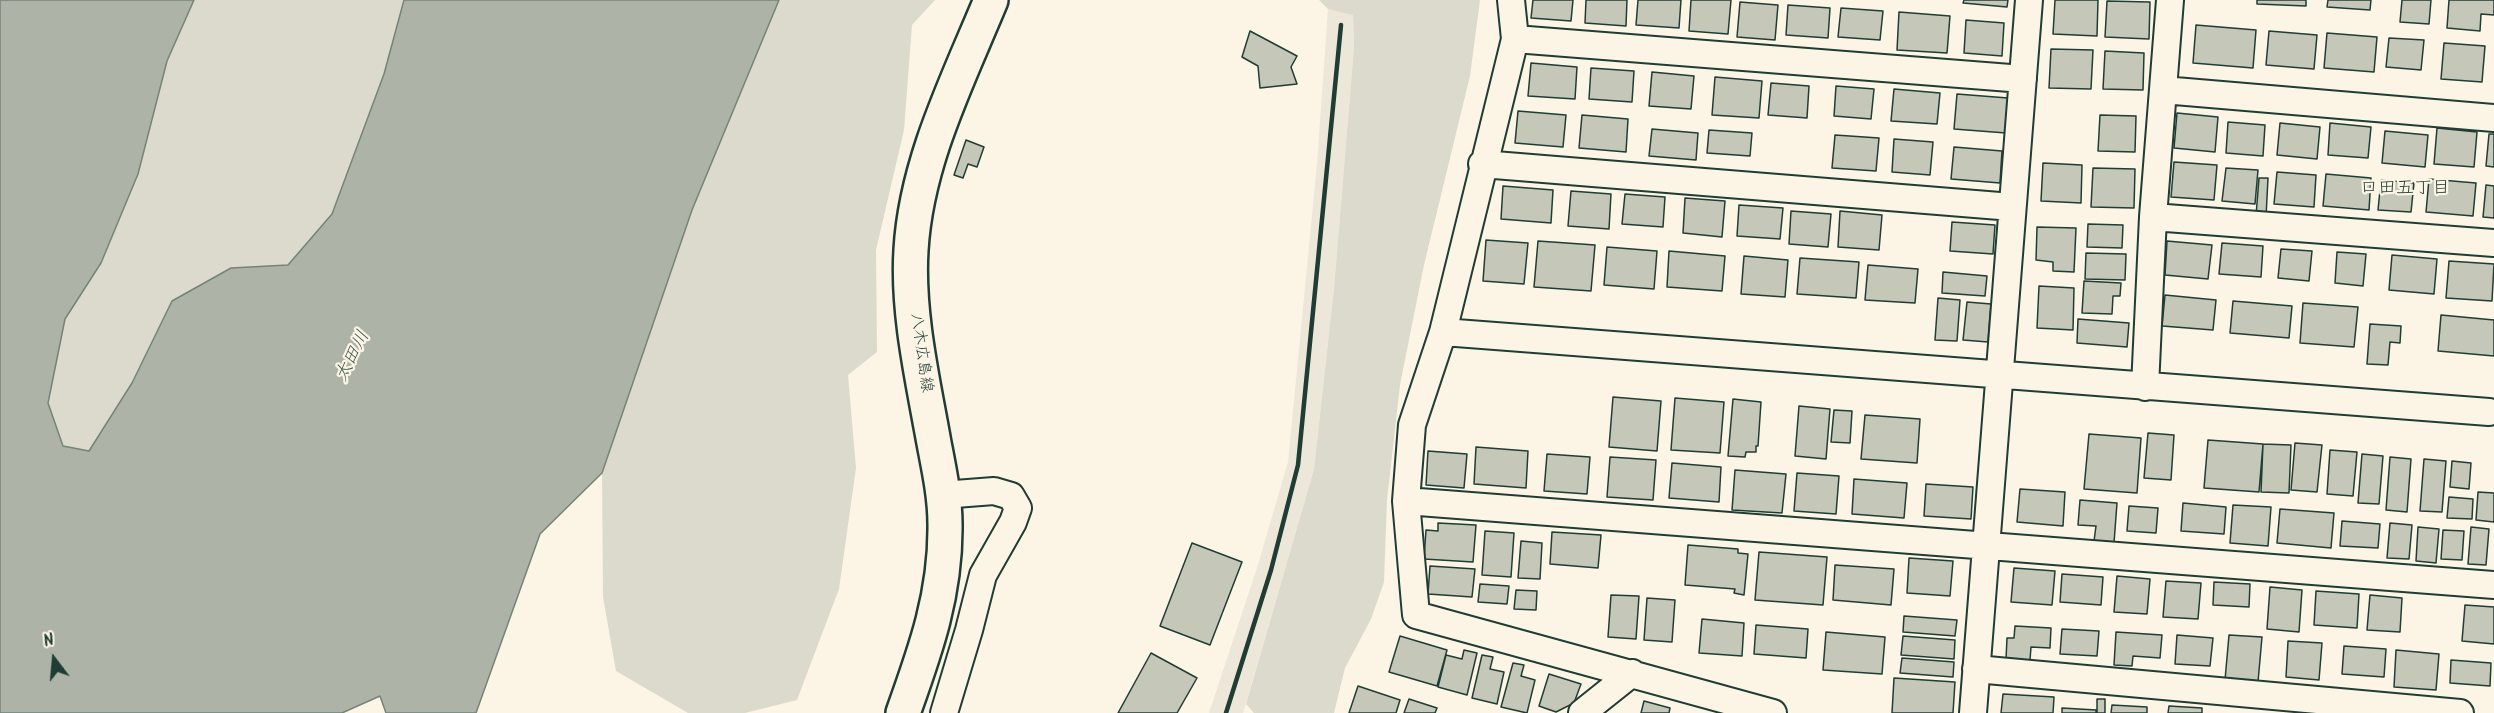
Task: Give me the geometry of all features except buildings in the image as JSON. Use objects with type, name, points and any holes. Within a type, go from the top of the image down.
[{"type":"main road","name":"八木広島線","points":[[903,713],[930,639],[941,588],[945,523],[914,325],[911,250],[919,194],[930,152],[991,0]]},
{"type":"street","points":[[1511,0],[1515,39],[1482,164],[1443,332],[1412,425],[1406,501],[1416,615],[1773,713]]},
{"type":"street","points":[[1973,713],[2029,0]]},
{"type":"street","points":[[2145,387],[2153,216],[2170,0]]},
{"type":"street","points":[[1515,39],[2023,79]]},
{"type":"street","points":[[2163,90],[2494,118]]},
{"type":"street","points":[[1482,164],[2013,207]]},
{"type":"street","points":[[2153,216],[2494,243]]},
{"type":"street","points":[[1443,332],[2492,415]]},
{"type":"street","points":[[942,495],[994,491],[1011,496],[1018,508],[1013,522],[983,575],[944,713]]},
{"type":"street","points":[[1406,501],[2494,585]]},
{"type":"street","points":[[1976,669],[2460,713]]},
{"type":"street","points":[[1582,713],[1632,673]]},
{"type":"shaded area","points":[[194,0],[404,0],[384,74],[332,214],[288,265],[231,268],[132,383],[89,451],[63,446],[48,403],[65,319],[101,263],[138,174],[167,61]]},
{"type":"shaded area","points":[[779,0],[935,0],[912,25],[904,130],[876,250],[877,352],[848,375],[856,468],[839,589],[797,700],[745,713],[688,713],[616,671],[603,597],[602,473],[692,210]]},
{"type":"shaded area","points":[[1319,0],[1480,0],[1470,76],[1424,265],[1400,385],[1387,500],[1384,582],[1371,619],[1345,668],[1334,713],[1254,713],[1246,704],[1314,469],[1334,288],[1354,47],[1353,15],[1328,9]]},
{"type":"shaded area","points":[[1328,9],[1353,14],[1354,47],[1334,288],[1314,469],[1243,713],[1209,713],[1257,568],[1288,462],[1317,164]]},
{"type":"water","name":"太田川","points":[[0,0],[194,0],[167,61],[138,174],[101,263],[65,319],[48,403],[63,446],[89,451],[132,383],[172,301],[231,268],[288,265],[332,214],[384,74],[404,0],[779,0],[692,210],[602,473],[540,534],[476,713],[386,713],[380,696],[342,713],[0,713]]},
{"type":"railway","points":[[1226,713],[1271,570],[1298,465],[1341,25]]},
{"type":"district","name":"口田五丁目","points":[[2405,190]]}]
